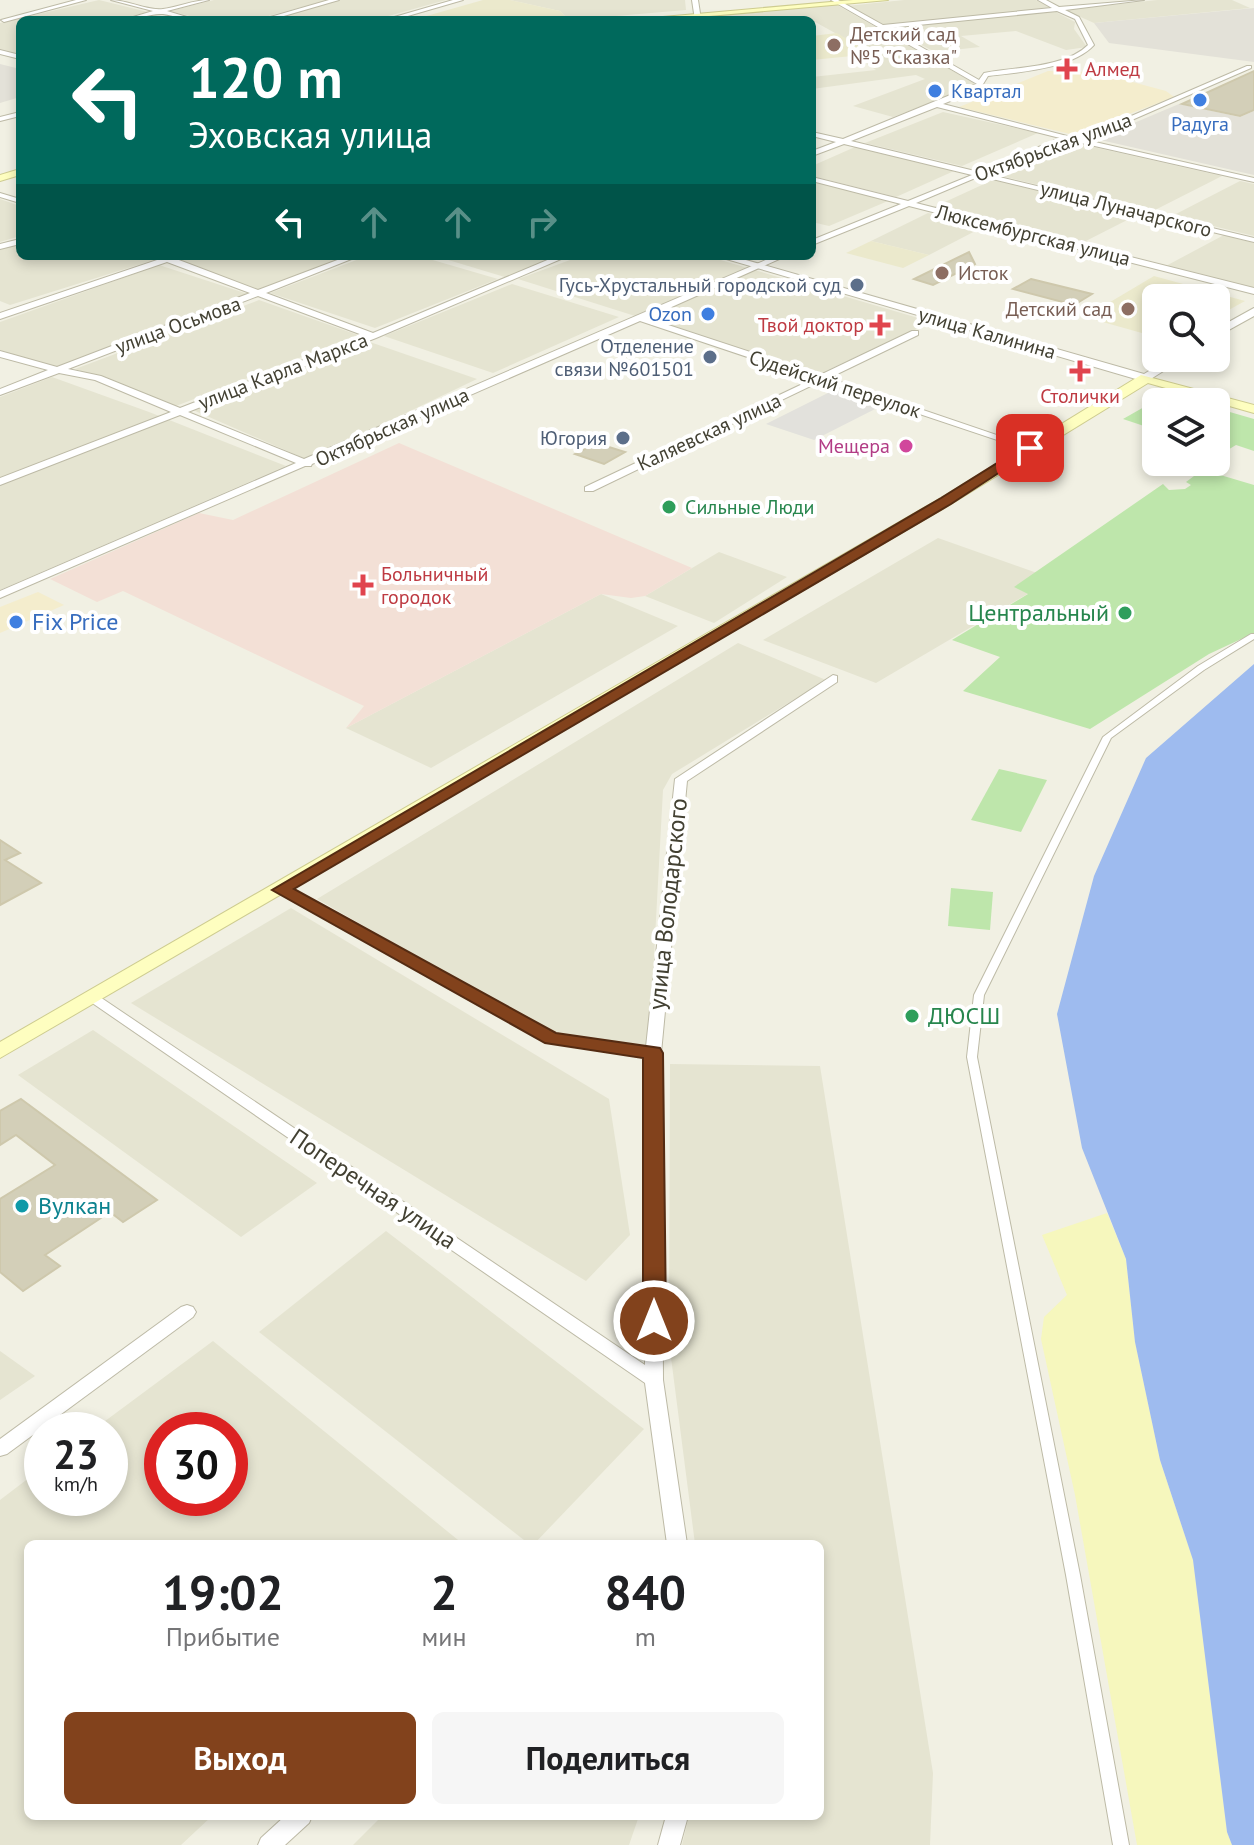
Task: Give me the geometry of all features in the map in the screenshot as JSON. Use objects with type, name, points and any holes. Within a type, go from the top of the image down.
[{"type":"main road","points":[[714,16],[837,2],[884,0]]},
{"type":"main road","points":[[0,1051],[946,501],[1146,378]]},
{"type":"main road","name":"улица Калинина","points":[[1146,378],[1254,409]]},
{"type":"street","points":[[20,16],[83,0]]},
{"type":"street","points":[[114,0],[179,16]]},
{"type":"street","points":[[141,16],[206,0]]},
{"type":"street","points":[[278,16],[336,0]]},
{"type":"street","points":[[402,16],[460,0]]},
{"type":"street","points":[[816,152],[938,105],[981,84],[986,74],[1072,58],[1089,50],[1091,45],[1080,29],[1080,22],[1041,0]]},
{"type":"street","points":[[883,27],[1141,0]]},
{"type":"street","points":[[837,2],[981,84]]},
{"type":"street","points":[[4,20],[16,17]]},
{"type":"street","name":"Октябрьская улица","points":[[816,241],[1067,138],[1086,138],[1249,67]]},
{"type":"street","points":[[938,105],[1254,180]]},
{"type":"street","name":"улица Луначарского","points":[[816,135],[1254,240]]},
{"type":"street","name":"Люксембургская улица","points":[[816,180],[1254,291]]},
{"type":"street","points":[[0,316],[159,260]]},
{"type":"street","points":[[174,260],[373,336]]},
{"type":"street","name":"улица Осьмова","points":[[0,392],[261,295],[345,260]]},
{"type":"street","name":"улица Карла Маркса","points":[[0,482],[373,336],[554,260]]},
{"type":"street","name":"улица Калинина","points":[[734,260],[1146,378]]},
{"type":"street","name":"Октябрьская улица","points":[[0,595],[773,260]]},
{"type":"street","points":[[1230,326],[1254,311]]},
{"type":"street","name":"Судейский переулок","points":[[640,318],[1030,448]]},
{"type":"street","name":"Каляевская улица","points":[[589,489],[915,333]]},
{"type":"street","points":[[0,354],[98,378],[307,464]]},
{"type":"street","points":[[1146,378],[1156,372]]},
{"type":"street","points":[[1121,1845],[1073,1575],[972,1057],[979,995],[1107,737],[1201,668],[1254,636]]},
{"type":"street","name":"улица Володарского","points":[[676,1540],[654,1380],[653,1053],[681,779],[833,679]]},
{"type":"street","points":[[281,890],[552,1039],[653,1053]]},
{"type":"street","name":"Поперечная улица","points":[[92,998],[654,1380]]},
{"type":"street","points":[[0,1449],[187,1312]]},
{"type":"street","points":[[269,1845],[297,1820]]},
{"type":"street","points":[[669,1845],[676,1820]]},
{"type":"shaded area","points":[[99,0],[148,12],[132,16],[30,16]]},
{"type":"shaded area","points":[[214,0],[329,0],[268,16],[189,16],[170,11]]},
{"type":"shaded area","points":[[340,0],[446,0],[388,16],[282,16]]},
{"type":"shaded area","points":[[483,0],[510,0],[560,11],[565,16],[427,16]]},
{"type":"shaded area","points":[[510,0],[685,0],[686,10],[616,16],[565,16],[560,11]]},
{"type":"shaded area","points":[[904,0],[1036,0],[1052,8],[885,26],[847,6]]},
{"type":"shaded area","points":[[1157,0],[1232,0],[1250,8],[1094,23],[1065,10]]},
{"type":"shaded area","points":[[837,5],[974,83],[972,87],[893,117],[853,106],[925,79],[916,75],[816,88],[816,77],[876,70],[855,56],[871,53],[816,22],[816,16],[711,16]]},
{"type":"shaded area","points":[[1254,8],[1254,62],[1109,43],[1094,23]]},
{"type":"shaded area","points":[[1052,10],[1075,22],[1074,29],[1087,47],[1066,50],[1016,31],[961,36],[980,47],[935,52],[888,28]]},
{"type":"shaded area","points":[[16,19],[16,53],[0,49],[0,23]]},
{"type":"shaded area","name":"Детский сад №5 \"Сказка\"","points":[[837,33],[872,54],[816,60],[816,36]]},
{"type":"shaded area","points":[[0,64],[16,68],[16,98],[0,103]]},
{"type":"shaded area","points":[[1048,71],[1095,72],[1166,91],[1174,97],[1074,135],[959,107]]},
{"type":"shaded area","points":[[1179,104],[1240,117],[1254,111],[1254,175],[1096,139]]},
{"type":"shaded area","points":[[943,112],[1038,133],[962,166],[865,143]]},
{"type":"shaded area","points":[[1071,142],[1222,176],[1151,212],[997,175]]},
{"type":"shaded area","points":[[855,147],[954,171],[896,197],[816,177],[816,164]]},
{"type":"shaded area","points":[[995,179],[1139,214],[1080,244],[934,207]]},
{"type":"shaded area","points":[[1240,181],[1254,184],[1254,236],[1172,216]]},
{"type":"shaded area","points":[[816,182],[888,201],[829,226],[816,223]]},
{"type":"shaded area","points":[[0,199],[16,205],[16,237],[0,242]]},
{"type":"shaded area","points":[[928,213],[985,226],[929,255],[871,241]]},
{"type":"shaded area","points":[[1224,235],[1254,243],[1254,289],[1164,267]]},
{"type":"shaded area","points":[[871,241],[929,255],[903,268],[846,253]]},
{"type":"shaded area","points":[[16,245],[16,260],[154,260],[10,305],[0,301],[0,250]]},
{"type":"shaded area","points":[[173,260],[338,260],[262,291]]},
{"type":"shaded area","points":[[357,260],[433,260],[498,279],[375,328],[270,293]]},
{"type":"shaded area","points":[[448,260],[552,260],[508,278]]},
{"type":"shaded area","points":[[570,260],[721,260],[932,322],[819,374],[518,279]]},
{"type":"shaded area","points":[[159,265],[251,295],[56,368],[0,350],[0,322]]},
{"type":"shaded area","points":[[1154,276],[1183,284],[1142,284],[1142,333],[1085,317]]},
{"type":"shaded area","points":[[512,284],[619,317],[493,373],[384,336]]},
{"type":"shaded area","points":[[1230,297],[1245,301],[1230,309]]},
{"type":"shaded area","points":[[259,300],[358,335],[176,406],[75,369]]},
{"type":"shaded area","points":[[367,341],[477,379],[308,460],[193,410]]},
{"type":"shaded area","points":[[52,377],[286,466],[0,590],[0,397]]},
{"type":"shaded area","points":[[834,390],[881,406],[814,440],[766,424]]},
{"type":"shaded area","points":[[1142,408],[1142,425],[1123,419]]},
{"type":"shaded area","points":[[1230,412],[1254,419],[1254,451],[1236,445],[1230,449]]},
{"type":"shaded area","name":"Больничный городок","points":[[399,443],[692,568],[645,596],[631,598],[601,594],[346,728],[364,706],[123,591],[97,602],[50,579],[199,513],[233,520]]},
{"type":"shaded area","name":"Центральный","points":[[1194,476],[1224,476],[1254,485],[1254,633],[1209,654],[1090,729],[963,691],[1000,657],[952,640],[1028,594],[1014,587],[1163,484],[1169,490],[1185,489],[1191,485],[1186,482]]},
{"type":"shaded area","points":[[938,538],[1037,573],[1015,587],[1029,593],[876,683],[763,640]]},
{"type":"shaded area","points":[[719,552],[787,577],[714,623],[645,596]]},
{"type":"shaded area","points":[[38,592],[64,605],[0,633],[0,607]]},
{"type":"shaded area","points":[[601,594],[678,626],[431,768],[346,728]]},
{"type":"shaded area","points":[[738,643],[826,680],[672,774],[663,790],[649,1049],[548,1032],[317,899]]},
{"type":"shaded area","points":[[999,769],[1047,780],[1021,832],[971,820]]},
{"type":"shaded area","points":[[951,888],[993,892],[990,930],[948,926]]},
{"type":"shaded area","points":[[291,908],[609,1099],[630,1235],[586,1281],[131,1003]]},
{"type":"shaded area","points":[[93,1030],[317,1183],[241,1237],[18,1075]]},
{"type":"shaded area","points":[[670,1064],[820,1066],[933,1773],[930,1845],[682,1845],[688,1820],[824,1820],[824,1540],[694,1540],[669,1342]]},
{"type":"shaded area","points":[[386,1231],[644,1429],[538,1540],[524,1540],[259,1332]]},
{"type":"shaded area","points":[[213,1341],[458,1540],[24,1540],[24,1820],[208,1820],[181,1845],[0,1845],[0,1500],[24,1482],[24,1516],[128,1516],[128,1412],[117,1412]]},
{"type":"shaded area","points":[[0,1351],[35,1376],[0,1400]]},
{"type":"shaded area","points":[[378,1820],[638,1820],[629,1845],[353,1845]]},
{"type":"sand","points":[[1107,1213],[1126,1259],[1135,1342],[1160,1460],[1193,1560],[1227,1832],[1232,1845],[1137,1845],[1075,1495],[1041,1339],[1044,1317],[1067,1295],[1042,1235]]},
{"type":"water","points":[[1254,664],[1254,1845],[1232,1845],[1227,1832],[1193,1560],[1160,1460],[1135,1342],[1126,1259],[1082,1148],[1057,1014],[1094,876],[1146,758]]},
{"type":"building","points":[[1254,71],[1254,110],[1240,116],[1182,104]]},
{"type":"building","name":"Исток","points":[[969,252],[975,264],[933,285],[914,279]]},
{"type":"building","points":[[1031,279],[1092,294],[1074,305],[1013,289]]},
{"type":"building","points":[[596,443],[625,452],[604,464],[575,454]]},
{"type":"building","points":[[0,840],[20,853],[5,860],[41,883],[0,905]]},
{"type":"building","points":[[21,1099],[157,1200],[123,1222],[110,1212],[45,1255],[60,1266],[23,1291],[0,1272],[0,1199],[55,1165],[16,1135],[0,1145],[0,1111]]},
{"type":"place","name":"Детский сад №5 \"Сказка\"","points":[[834,45]]},
{"type":"place","name":"Алмед","points":[[1067,69]]},
{"type":"place","name":"Квартал","points":[[935,91]]},
{"type":"place","name":"Радуга","points":[[1200,100]]},
{"type":"place","name":"Исток","points":[[942,273]]},
{"type":"place","name":"Гусь-Хрустальный городской суд","points":[[857,285]]},
{"type":"place","name":"Детский сад","points":[[1128,309]]},
{"type":"place","name":"Ozon","points":[[708,314]]},
{"type":"place","name":"Твой доктор","points":[[880,325]]},
{"type":"place","name":"Отделение связи №601501","points":[[710,357]]},
{"type":"place","name":"Столички","points":[[1080,371]]},
{"type":"place","name":"Югория","points":[[623,438]]},
{"type":"place","name":"Мещера","points":[[906,446]]},
{"type":"place","name":"Сильные Люди","points":[[669,507]]},
{"type":"place","name":"Больничный городок","points":[[363,585]]},
{"type":"place","name":"Центральный","points":[[1125,613]]},
{"type":"place","name":"Fix Price","points":[[16,622]]},
{"type":"place","name":"ДЮСШ","points":[[912,1016]]},
{"type":"place","name":"Вулкан","points":[[22,1206]]},
{"type":"route","points":[[654,1321],[653,1053],[552,1039],[281,890],[946,501],[1030,448]]}]
